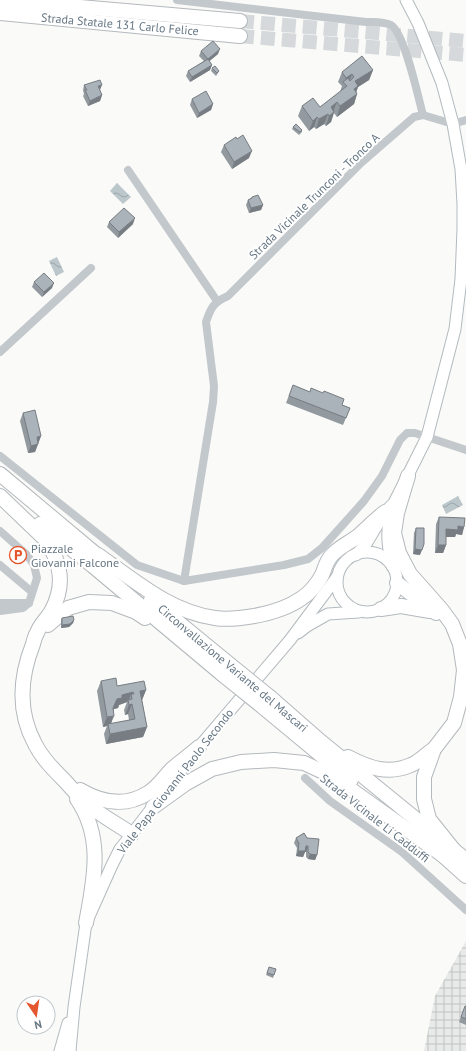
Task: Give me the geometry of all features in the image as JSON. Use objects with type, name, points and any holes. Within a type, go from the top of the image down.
[{"type":"highway","name":"Strada Statale 131 Carlo Felice","points":[[0,0],[240,21]]},
{"type":"highway","name":"Strada Statale 131 Carlo Felice","points":[[0,13],[240,36]]},
{"type":"highway","name":"Circonvallazione Variante del Mascari","points":[[0,474],[98,555],[226,669]]},
{"type":"highway","points":[[320,742],[373,769],[392,770],[411,765],[434,749],[454,723],[461,697],[464,670],[460,644],[452,624],[441,609],[410,574],[399,553],[394,534],[397,513],[408,476]]},
{"type":"highway","name":"Circonvallazione Variante del Mascari","points":[[0,492],[226,669],[448,852],[466,860]]},
{"type":"highway","points":[[0,496],[47,541],[53,550],[60,572],[60,585],[52,610],[37,632],[23,674],[22,692],[24,712],[34,743],[52,769],[85,802],[132,834]]},
{"type":"highway","points":[[98,555],[163,599],[184,610],[215,618],[248,617],[267,614],[284,608],[303,598],[316,584],[334,552],[357,536],[366,526],[390,507]]},
{"type":"highway","points":[[397,583],[436,613],[460,644]]},
{"type":"highway","points":[[33,644],[48,625],[68,608],[89,602],[112,603],[136,612],[226,669]]},
{"type":"highway","points":[[382,609],[400,606],[424,609],[436,613]]},
{"type":"highway","name":"Circonvallazione Variante del Mascari","points":[[267,703],[320,742],[448,852],[466,876]]},
{"type":"highway","points":[[63,779],[98,799],[109,802],[128,800],[148,793],[199,747]]},
{"type":"highway","points":[[434,749],[424,777],[424,799],[429,819],[448,852]]},
{"type":"highway","points":[[153,807],[185,784],[212,769],[241,762],[274,760],[304,763],[332,776],[448,852]]},
{"type":"highway","points":[[63,779],[85,810],[95,848],[92,892],[86,923]]},
{"type":"main road","points":[[390,507],[387,531],[389,551],[392,566],[396,574],[397,583],[394,595],[382,609],[363,612],[350,607],[341,597],[337,584],[337,577],[344,564],[356,555],[371,537],[408,476],[427,437],[455,329],[460,279],[463,204],[461,169],[453,124],[442,83],[418,23],[406,0]]},
{"type":"main road","points":[[356,555],[361,553],[373,553],[384,558],[392,566]]},
{"type":"main road","name":"Viale Papa Giovanni Paolo Secondo","points":[[70,1051],[74,1007],[86,923],[109,870],[120,849],[199,747],[290,640],[337,577]]},
{"type":"main road","name":"Viale Papa Giovanni Paolo Secondo","points":[[290,640],[307,626],[328,614],[363,612]]},
{"type":"main road","name":"Viale Papa Giovanni Paolo Secondo","points":[[60,1051],[74,1007]]},
{"type":"street","points":[[177,0],[366,22],[381,22],[392,26],[402,41],[423,115],[453,124],[466,120]]},
{"type":"street","name":"Strada Vicinale Trunconi - Tronco A","points":[[184,581],[213,402],[214,386],[206,322],[209,313],[217,301],[228,296],[361,163],[414,117],[423,115]]},
{"type":"street","points":[[128,170],[217,301]]},
{"type":"street","points":[[0,352],[91,268]]},
{"type":"street","points":[[0,456],[137,565],[184,581],[308,560],[322,548],[364,501],[382,476],[400,440],[407,433],[415,433],[466,450]]},
{"type":"street","points":[[0,531],[27,555],[34,565],[37,578],[29,603],[23,608],[0,611]]},
{"type":"street","points":[[0,565],[32,592]]},
{"type":"street","points":[[0,604],[29,603]]},
{"type":"street","name":"Strada Vicinale Li Cadduffi","points":[[305,778],[330,801],[402,852],[466,910]]},
{"type":"shaded area","points":[[466,941],[466,1051],[424,1051],[435,996]]},
{"type":"water","points":[[117,183],[131,197],[123,204],[110,191]]},
{"type":"water","points":[[57,257],[64,272],[56,276],[49,261]]},
{"type":"water","points":[[458,496],[463,505],[446,514],[442,505]]},
{"type":"building","points":[[213,41],[220,49],[208,59],[201,51]]},
{"type":"building","points":[[362,56],[373,70],[355,81],[358,86],[354,89],[357,94],[340,106],[337,102],[331,107],[334,112],[329,116],[328,114],[319,119],[317,117],[313,121],[302,106],[313,98],[320,107],[347,86],[343,82],[348,78],[350,81],[354,77],[352,74],[346,78],[342,72]]},
{"type":"building","points":[[208,59],[212,65],[192,77],[188,71]]},
{"type":"building","points":[[215,66],[219,71],[217,73],[212,68]]},
{"type":"building","points":[[100,80],[102,85],[98,86],[102,95],[90,101],[84,85]]},
{"type":"building","points":[[206,91],[213,104],[199,113],[192,99]]},
{"type":"building","points":[[296,124],[302,130],[300,132],[293,127]]},
{"type":"building","points":[[243,135],[252,151],[234,162],[224,145],[236,137],[237,139]]},
{"type":"building","points":[[258,195],[263,205],[251,208],[248,200]]},
{"type":"building","points":[[124,208],[135,218],[119,232],[109,222]]},
{"type":"building","points":[[44,273],[54,283],[44,292],[34,282]]},
{"type":"building","points":[[293,385],[310,392],[311,388],[323,393],[324,391],[344,399],[342,405],[350,408],[346,418],[289,396]]},
{"type":"building","points":[[35,410],[41,436],[37,437],[38,444],[31,446],[23,413]]},
{"type":"building","points":[[439,517],[465,518],[464,527],[458,526],[458,530],[446,529],[446,545],[438,545]]},
{"type":"building","points":[[416,528],[424,528],[424,544],[422,550],[415,549]]},
{"type":"building","points":[[73,616],[74,620],[70,624],[62,625],[62,618]]},
{"type":"building","points":[[116,678],[117,686],[144,681],[146,690],[140,691],[147,727],[110,734],[108,724],[135,719],[132,704],[129,705],[128,700],[132,699],[131,694],[134,694],[133,692],[122,695],[122,698],[117,699],[113,708],[114,716],[107,717],[101,681]]},
{"type":"building","points":[[304,833],[307,838],[319,839],[317,855],[310,854],[308,852],[308,846],[306,846],[305,851],[298,851],[299,843],[296,838]]},
{"type":"building","points":[[269,967],[276,969],[274,975],[267,973]]},
{"type":"building","points":[[466,1006],[466,1019],[461,1017]]},
{"type":"tunnel","points":[[240,21],[466,41]]},
{"type":"tunnel","points":[[240,36],[466,55]]},
{"type":"place","name":"Piazzale Giovanni Falcone","points":[[18,555]]}]
